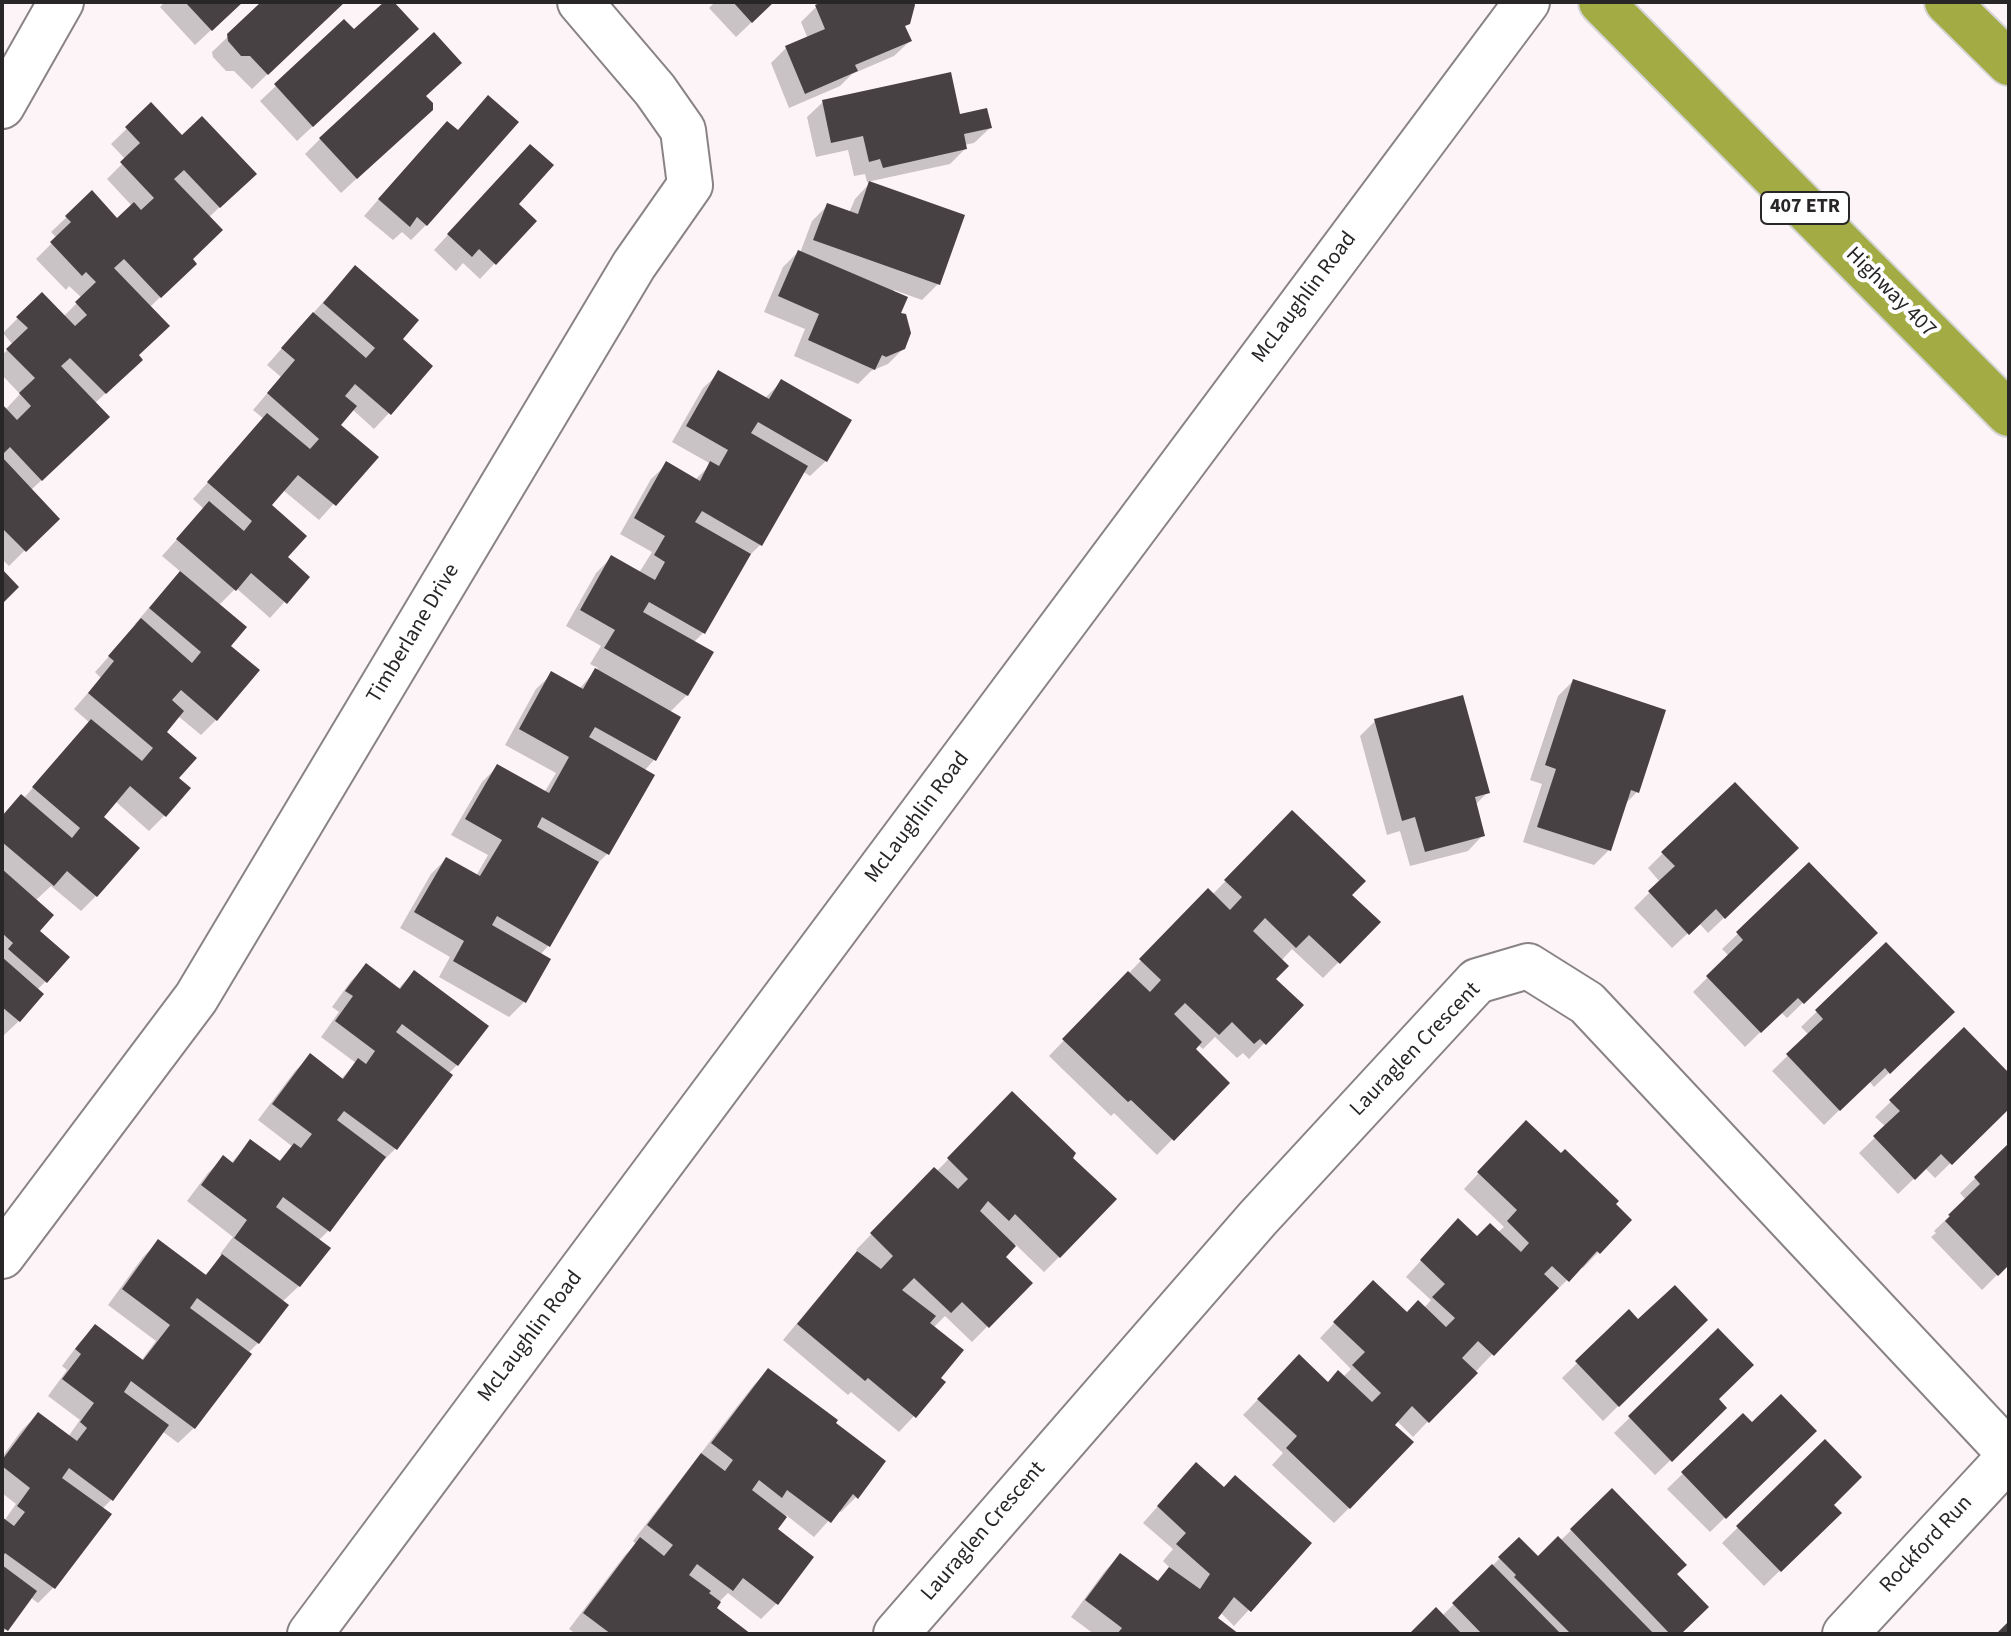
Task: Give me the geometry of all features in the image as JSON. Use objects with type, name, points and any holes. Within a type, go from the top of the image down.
[{"type":"highway","name":"Highway 407","points":[[1601,2],[2009,414]]},
{"type":"highway","points":[[1947,2],[2009,63]]},
{"type":"street","points":[[2,106],[61,2]]},
{"type":"street","name":"Timberlane Drive","points":[[2,1256],[196,998],[634,265],[690,185],[683,130],[655,90],[580,2]]},
{"type":"street","name":"McLaughlin Road","points":[[310,1634],[1527,2]]},
{"type":"street","name":"Lauraglen Crescent","points":[[896,1634],[1258,1218],[1477,981],[1528,966],[1587,1003],[2009,1455]]},
{"type":"street","name":"Rockford Run","points":[[1845,1634],[2009,1455]]},
{"type":"building","points":[[185,2],[243,2],[212,31]]},
{"type":"building","points":[[261,2],[345,2],[268,75],[250,56],[241,56],[228,41],[227,34]]},
{"type":"building","points":[[384,2],[394,2],[419,29],[313,127],[274,84],[344,19],[354,29]]},
{"type":"building","points":[[733,2],[774,2],[752,23]]},
{"type":"building","points":[[822,2],[914,2],[910,24],[905,26],[912,41],[855,65],[858,71],[805,94],[785,46],[825,29],[815,5]]},
{"type":"building","points":[[434,32],[462,63],[426,96],[433,103],[433,110],[357,179],[319,138]]},
{"type":"building","points":[[951,72],[960,114],[987,108],[992,128],[964,134],[967,149],[883,168],[880,159],[869,162],[863,136],[831,143],[822,100]]},
{"type":"building","points":[[488,95],[519,122],[427,226],[417,217],[410,227],[378,199],[447,121],[458,130]]},
{"type":"building","points":[[151,102],[182,135],[202,116],[257,174],[220,208],[184,170],[174,179],[223,230],[193,259],[197,264],[161,298],[124,259],[114,268],[170,326],[139,355],[143,360],[106,394],[70,358],[61,366],[110,417],[42,481],[10,447],[2,455],[2,404],[17,420],[31,406],[19,393],[35,378],[6,349],[28,328],[16,317],[42,292],[75,326],[87,315],[75,302],[96,282],[86,272],[82,276],[50,242],[71,222],[65,216],[92,190],[117,218],[134,202],[141,210],[154,198],[120,162],[140,143],[125,127]]},
{"type":"building","points":[[530,144],[554,165],[519,204],[537,221],[496,265],[479,249],[472,257],[447,234]]},
{"type":"building","points":[[869,181],[965,215],[940,285],[813,240],[827,203],[858,214]]},
{"type":"building","points":[[798,250],[908,297],[901,313],[906,314],[911,333],[905,349],[886,357],[882,355],[875,370],[808,340],[819,314],[778,296]]},
{"type":"building","points":[[355,265],[419,320],[403,339],[433,366],[391,415],[355,384],[345,396],[357,406],[341,425],[379,457],[336,506],[298,475],[272,505],[307,536],[288,557],[310,577],[287,604],[251,573],[236,591],[176,539],[209,501],[244,531],[252,521],[207,482],[267,413],[310,449],[319,439],[267,393],[295,360],[281,348],[313,312],[366,358],[375,348],[323,303]]},
{"type":"building","points":[[718,370],[769,399],[781,379],[852,420],[827,462],[758,422],[751,433],[808,466],[762,546],[702,511],[695,522],[751,554],[705,634],[649,602],[643,612],[714,652],[688,696],[604,648],[615,630],[580,610],[611,555],[655,580],[665,562],[654,555],[665,536],[634,518],[666,461],[700,481],[710,461],[719,466],[728,450],[686,426]]},
{"type":"building","points":[[2,457],[60,519],[26,552],[2,528]]},
{"type":"building","points":[[2,569],[19,587],[2,604]]},
{"type":"building","points":[[180,571],[247,627],[231,646],[260,670],[217,721],[181,690],[172,700],[184,711],[167,732],[197,758],[179,778],[191,788],[166,817],[130,786],[104,817],[140,848],[97,897],[67,871],[54,886],[2,842],[2,816],[21,794],[72,838],[80,828],[32,787],[91,719],[142,761],[153,748],[88,693],[114,661],[108,656],[141,618],[192,663],[201,652],[149,608]]},
{"type":"building","points":[[595,668],[681,717],[656,761],[595,727],[589,737],[655,775],[609,855],[542,817],[537,827],[599,862],[550,947],[497,916],[492,925],[551,959],[526,1003],[453,961],[464,941],[414,912],[446,857],[480,876],[502,840],[465,819],[497,764],[549,793],[569,757],[519,729],[551,671],[583,689]]},
{"type":"building","points":[[1573,679],[1666,710],[1639,793],[1631,790],[1611,851],[1537,827],[1556,769],[1545,765]]},
{"type":"building","points":[[1463,695],[1490,793],[1475,797],[1485,836],[1425,852],[1415,817],[1402,821],[1374,719]]},
{"type":"building","points":[[1735,782],[1799,848],[1725,919],[1716,909],[1689,935],[1648,891],[1675,866],[1661,852]]},
{"type":"building","points":[[1292,810],[1366,881],[1352,895],[1381,922],[1340,964],[1309,935],[1296,948],[1265,918],[1253,931],[1289,966],[1276,979],[1304,1005],[1266,1045],[1260,1039],[1254,1044],[1232,1022],[1219,1035],[1185,1003],[1174,1014],[1202,1042],[1196,1049],[1230,1083],[1174,1141],[1062,1039],[1128,971],[1150,992],[1161,980],[1139,959],[1208,888],[1230,910],[1242,897],[1224,880]]},
{"type":"building","points":[[1809,862],[1878,933],[1804,1004],[1798,998],[1761,1033],[1706,976],[1743,940],[1736,932]]},
{"type":"building","points":[[2,869],[54,915],[40,931],[70,957],[47,983],[8,949],[13,943],[2,933]]},
{"type":"building","points":[[1886,942],[1955,1012],[1890,1074],[1885,1068],[1840,1111],[1786,1054],[1823,1019],[1815,1010]]},
{"type":"building","points":[[2,957],[44,994],[20,1022],[2,1007]]},
{"type":"building","points":[[366,963],[400,989],[414,970],[489,1026],[458,1066],[402,1024],[396,1032],[453,1075],[397,1150],[344,1111],[337,1120],[386,1157],[330,1232],[283,1197],[276,1207],[331,1248],[300,1287],[234,1238],[247,1220],[201,1185],[223,1155],[233,1163],[250,1139],[280,1161],[294,1143],[301,1148],[312,1134],[272,1104],[310,1053],[343,1079],[358,1058],[366,1064],[375,1051],[335,1021],[353,996],[345,991]]},
{"type":"building","points":[[1964,1027],[2009,1073],[2009,1109],[1952,1165],[1941,1154],[1915,1180],[1873,1136],[1900,1111],[1889,1100]]},
{"type":"building","points":[[1012,1091],[1076,1153],[1073,1158],[1117,1199],[1060,1258],[1015,1214],[1009,1221],[988,1201],[980,1211],[1016,1246],[1006,1257],[1033,1283],[989,1328],[962,1302],[951,1313],[914,1278],[902,1290],[936,1316],[930,1323],[964,1350],[941,1378],[946,1382],[916,1418],[868,1378],[865,1381],[797,1324],[857,1251],[881,1269],[893,1256],[870,1233],[934,1167],[958,1189],[968,1179],[947,1158]]},
{"type":"building","points":[[1526,1120],[1561,1153],[1565,1149],[1619,1201],[1616,1204],[1632,1220],[1600,1254],[1597,1251],[1569,1282],[1552,1266],[1544,1274],[1559,1288],[1494,1356],[1478,1341],[1462,1358],[1478,1373],[1429,1423],[1412,1406],[1395,1425],[1414,1442],[1350,1509],[1286,1448],[1297,1436],[1257,1399],[1299,1354],[1328,1382],[1338,1370],[1372,1402],[1381,1393],[1352,1365],[1365,1352],[1333,1322],[1373,1280],[1407,1312],[1418,1300],[1446,1327],[1455,1318],[1432,1297],[1445,1284],[1420,1260],[1458,1218],[1477,1236],[1490,1223],[1521,1252],[1529,1243],[1507,1221],[1517,1210],[1477,1172]]},
{"type":"building","points":[[2009,1143],[2009,1265],[1998,1276],[1945,1221],[1980,1184],[1974,1177]]},
{"type":"building","points":[[158,1239],[206,1275],[222,1254],[289,1305],[259,1344],[197,1298],[190,1308],[252,1354],[195,1429],[131,1381],[124,1392],[169,1425],[113,1501],[69,1468],[62,1478],[112,1514],[55,1589],[5,1553],[2,1558],[2,1517],[14,1526],[25,1512],[17,1506],[30,1488],[2,1466],[2,1460],[38,1412],[77,1441],[87,1428],[80,1422],[94,1403],[62,1379],[81,1354],[75,1349],[95,1324],[143,1360],[170,1325],[122,1289]]},
{"type":"building","points":[[1675,1285],[1708,1320],[1619,1407],[1575,1361],[1629,1309],[1638,1319]]},
{"type":"building","points":[[1718,1328],[1754,1365],[1719,1399],[1727,1408],[1672,1462],[1628,1416]]},
{"type":"building","points":[[768,1368],[838,1420],[836,1423],[886,1461],[858,1499],[853,1494],[831,1523],[787,1490],[782,1498],[759,1480],[752,1490],[787,1517],[778,1529],[814,1557],[778,1605],[743,1578],[733,1591],[697,1564],[689,1575],[721,1602],[717,1608],[751,1634],[611,1634],[583,1613],[640,1537],[664,1556],[673,1545],[647,1525],[701,1453],[725,1471],[733,1460],[711,1443]]},
{"type":"building","points":[[1781,1394],[1817,1431],[1726,1519],[1681,1472],[1743,1413],[1752,1422]]},
{"type":"building","points":[[1825,1439],[1862,1477],[1834,1505],[1842,1513],[1781,1572],[1736,1526]]},
{"type":"building","points":[[1196,1462],[1224,1487],[1235,1475],[1312,1543],[1251,1612],[1234,1597],[1218,1618],[1239,1634],[1117,1634],[1122,1628],[1085,1600],[1120,1553],[1158,1581],[1169,1567],[1200,1589],[1210,1574],[1176,1544],[1186,1533],[1157,1506]]},
{"type":"building","points":[[1612,1488],[1687,1565],[1677,1574],[1709,1607],[1681,1634],[1670,1634],[1570,1529]]},
{"type":"building","points":[[1558,1536],[1654,1634],[1571,1634],[1498,1557],[1519,1537],[1538,1556]]},
{"type":"building","points":[[1492,1564],[1561,1634],[1482,1634],[1452,1603]]},
{"type":"building","points":[[2,1565],[37,1591],[8,1631],[2,1627]]},
{"type":"building","points":[[1436,1607],[1462,1634],[1409,1634]]},
{"type":"building","points":[[2009,1621],[2009,1634],[1996,1634]]}]
